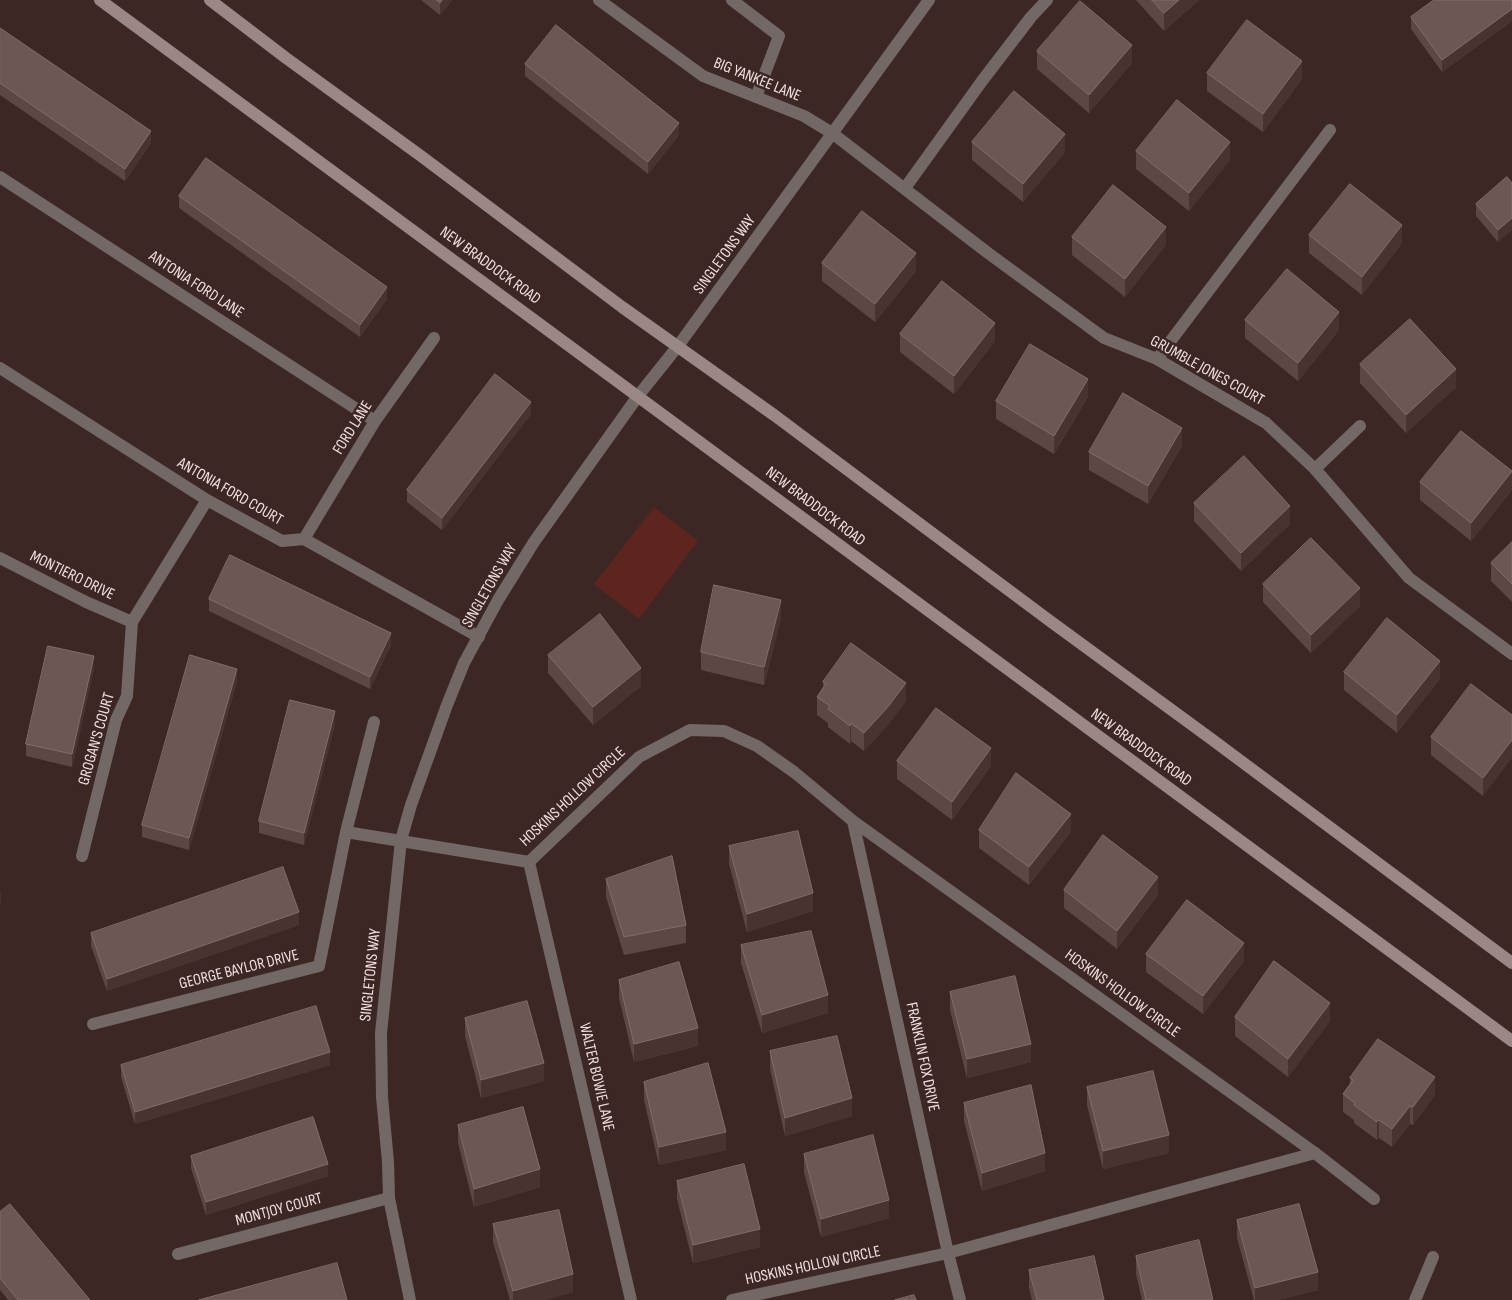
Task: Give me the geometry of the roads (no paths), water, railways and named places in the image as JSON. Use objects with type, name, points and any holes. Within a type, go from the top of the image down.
[{"type":"main road","name":"NEW BRADDOCK ROAD","points":[[100,0],[1512,1040]]},
{"type":"main road","points":[[210,0],[622,307],[678,346],[1218,743],[1512,962]]},
{"type":"street","name":"BIG YANKEE LANE","points":[[601,0],[703,76],[804,116],[832,133]]},
{"type":"street","points":[[732,0],[780,36],[756,97]]},
{"type":"street","name":"SINGLETONS WAY","points":[[410,1300],[388,1198],[388,1162],[382,1097],[381,1033],[401,840],[411,805],[446,706],[464,663],[498,600],[534,542],[638,396],[678,346],[929,0]]},
{"type":"street","points":[[905,188],[982,81],[1031,17],[1048,0]]},
{"type":"street","points":[[1157,359],[1330,130]]},
{"type":"street","name":"GRUMBLE JONES COURT","points":[[832,133],[988,253],[1104,338],[1157,359],[1266,423],[1315,468],[1409,578],[1512,654]]},
{"type":"street","name":"ANTONIA FORD LANE","points":[[0,177],[375,421]]},
{"type":"street","name":"FORD LANE","points":[[304,539],[375,421],[434,338]]},
{"type":"street","name":"ANTONIA FORD COURT","points":[[0,368],[207,500],[282,541],[304,539]]},
{"type":"street","points":[[1315,468],[1360,426]]},
{"type":"street","name":"GROGAN'S COURT","points":[[82,856],[116,720],[128,696],[132,622],[207,500]]},
{"type":"street","points":[[304,539],[479,637]]},
{"type":"street","name":"MONTIERO DRIVE","points":[[0,558],[86,602],[132,622]]},
{"type":"street","name":"GEORGE BAYLOR DRIVE","points":[[92,1024],[319,966],[346,832],[374,722]]},
{"type":"street","name":"HOSKINS HOLLOW CIRCLE","points":[[401,840],[529,862],[639,758],[690,730],[724,730],[756,746],[794,772],[853,821],[1315,1153]]},
{"type":"street","name":"FRANKLIN FOX DRIVE","points":[[853,821],[960,1300]]},
{"type":"street","points":[[346,832],[401,840]]},
{"type":"street","name":"WALTER BOWIE LANE","points":[[529,862],[631,1300]]},
{"type":"street","points":[[1315,1153],[1374,1199]]},
{"type":"street","name":"HOSKINS HOLLOW CIRCLE","points":[[732,1300],[948,1253],[1315,1153]]},
{"type":"street","name":"MONTJOY COURT","points":[[178,1254],[388,1198]]},
{"type":"street","points":[[1415,1300],[1433,1257]]}]
